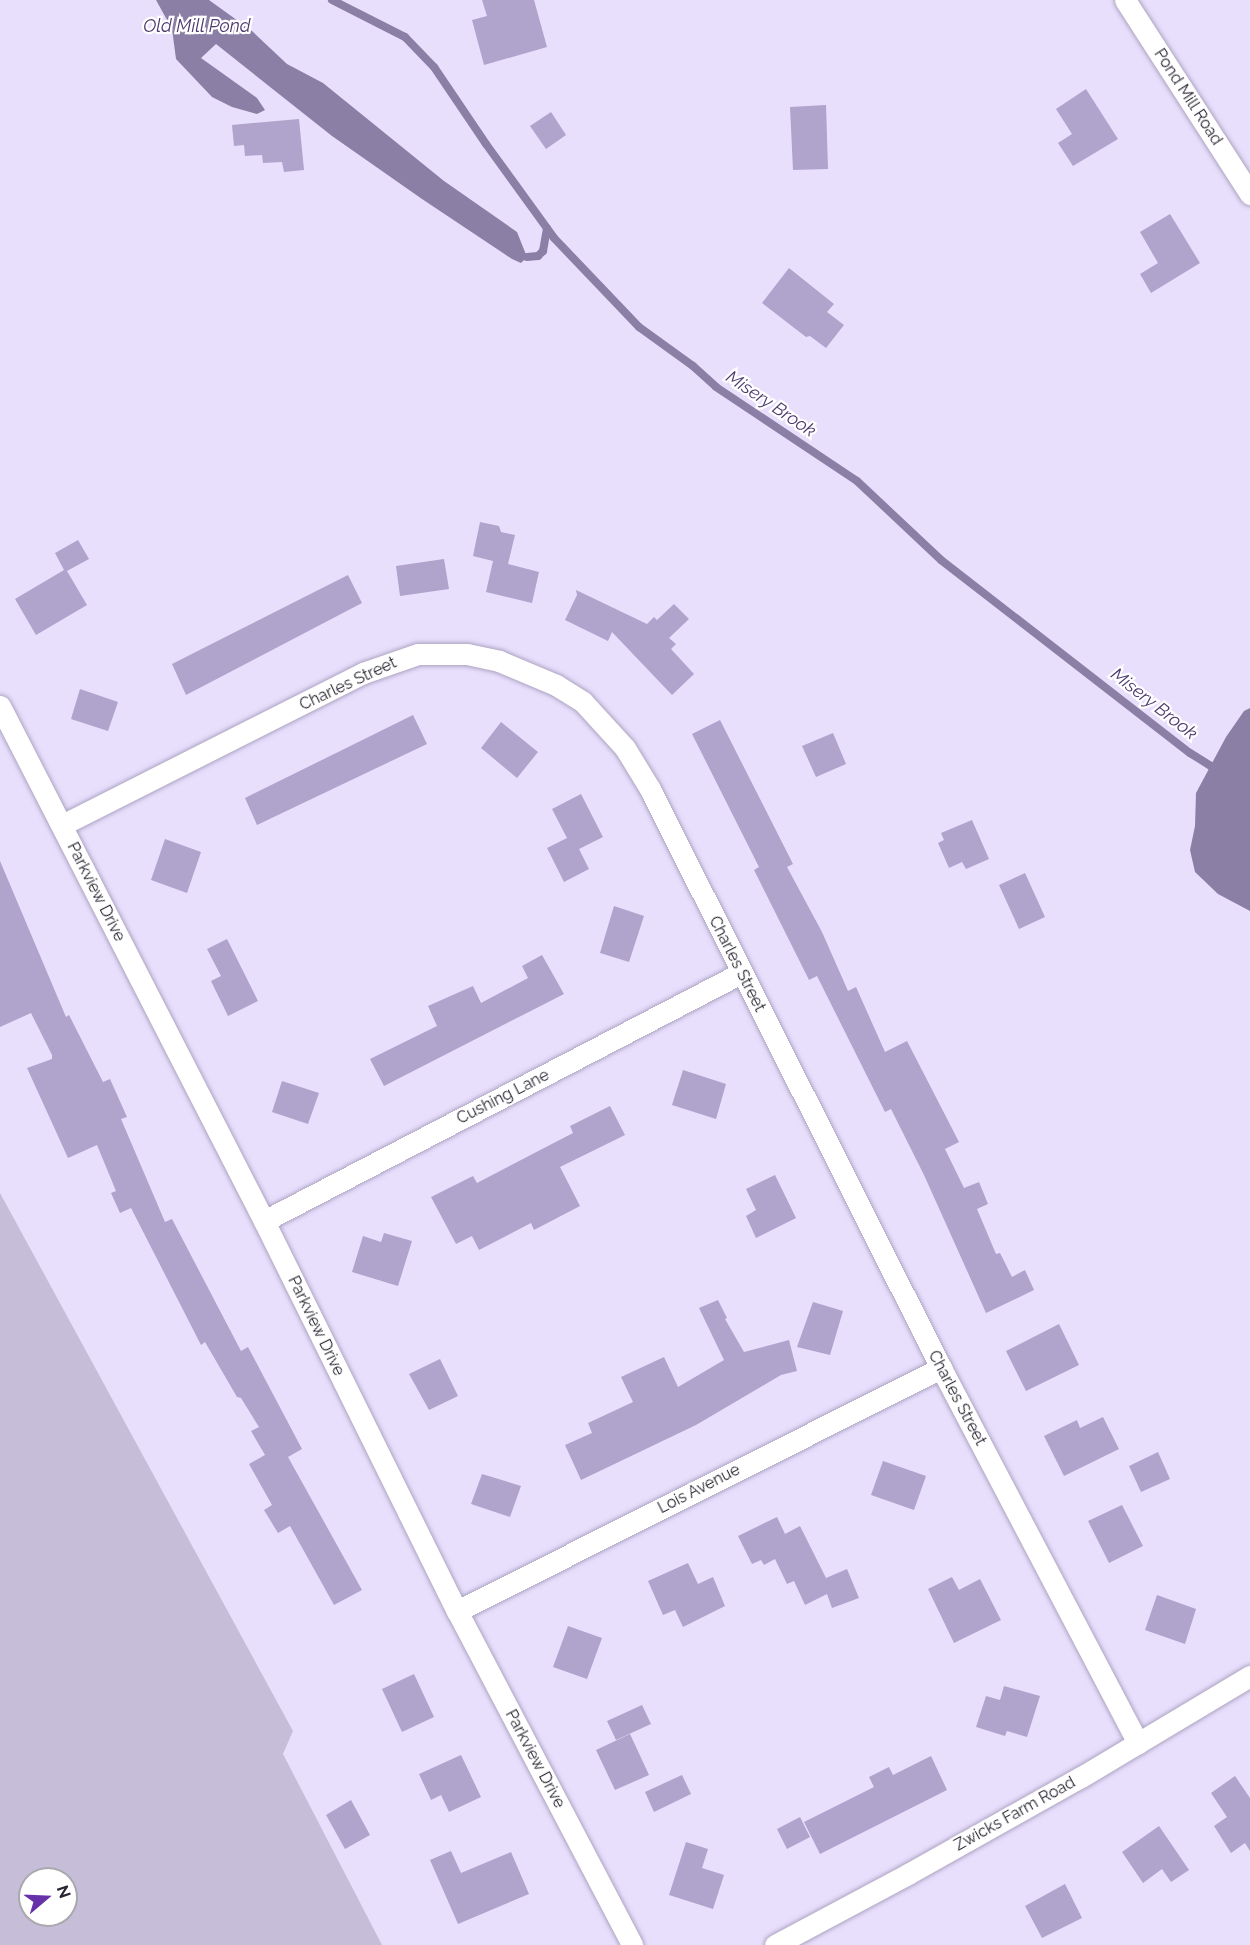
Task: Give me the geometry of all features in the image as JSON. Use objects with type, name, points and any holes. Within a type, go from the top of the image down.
[{"type":"street","name":"Pond Mill Road","points":[[1125,0],[1250,194]]},
{"type":"street","name":"Charles Street","points":[[62,825],[391,662],[418,654],[467,654],[498,661],[556,685],[583,702],[625,748],[650,789],[941,1368],[1138,1744]]},
{"type":"street","name":"Parkview Drive","points":[[0,706],[264,1221],[458,1611],[632,1945]]},
{"type":"street","name":"Cushing Lane","points":[[264,1221],[741,974]]},
{"type":"street","name":"Lois Avenue","points":[[458,1611],[941,1368]]},
{"type":"street","name":"Zwicks Farm Road","points":[[776,1945],[908,1874],[1138,1744],[1250,1676]]},
{"type":"shaded area","points":[[0,1193],[293,1731],[283,1754],[382,1945],[0,1945]]},
{"type":"water","name":"Old Mill Pond","points":[[156,0],[209,0],[252,31],[287,64],[323,83],[444,181],[517,232],[527,257],[521,263],[512,259],[422,199],[332,136],[216,44],[201,58],[257,98],[265,110],[257,114],[232,107],[212,97],[176,59],[172,29]]},
{"type":"water","points":[[1250,708],[1250,911],[1218,894],[1195,872],[1190,850],[1195,826],[1196,793],[1226,737],[1244,711]]},
{"type":"building","points":[[482,0],[534,0],[547,47],[484,65],[472,20],[487,16]]},
{"type":"building","points":[[1086,89],[1118,139],[1073,166],[1058,143],[1072,134],[1056,109]]},
{"type":"building","points":[[826,105],[828,169],[793,170],[790,107]]},
{"type":"building","points":[[551,112],[566,135],[546,149],[530,126]]},
{"type":"building","points":[[299,119],[304,170],[284,172],[282,162],[263,163],[262,155],[245,156],[244,145],[234,146],[232,125]]},
{"type":"building","points":[[1170,214],[1200,263],[1151,293],[1140,274],[1158,263],[1140,232]]},
{"type":"building","points":[[789,268],[834,304],[827,312],[844,325],[826,348],[810,336],[806,337],[762,303]]},
{"type":"building","points":[[480,522],[499,526],[501,532],[515,535],[508,564],[539,572],[532,603],[486,592],[493,561],[473,556]]},
{"type":"building","points":[[78,540],[89,559],[67,571],[87,605],[36,635],[15,599],[64,570],[55,553]]},
{"type":"building","points":[[444,559],[449,589],[400,596],[396,566]]},
{"type":"building","points":[[348,575],[362,603],[186,695],[172,664]]},
{"type":"building","points":[[576,590],[647,624],[654,617],[657,620],[674,604],[689,619],[669,638],[676,644],[671,649],[694,674],[672,695],[612,632],[608,641],[565,620],[577,595]]},
{"type":"building","points":[[80,689],[118,702],[108,731],[71,719]]},
{"type":"building","points":[[413,715],[427,744],[257,825],[245,798]]},
{"type":"building","points":[[720,720],[793,864],[787,867],[822,932],[848,991],[856,987],[885,1052],[907,1041],[959,1142],[945,1149],[964,1188],[979,1182],[988,1204],[977,1209],[996,1254],[1000,1253],[1012,1277],[1025,1270],[1034,1290],[986,1313],[924,1175],[891,1109],[885,1112],[817,976],[809,980],[754,870],[759,867],[692,734]]},
{"type":"building","points":[[501,722],[538,752],[517,778],[481,748]]},
{"type":"building","points":[[833,733],[846,764],[816,777],[802,746]]},
{"type":"building","points":[[581,794],[603,837],[579,849],[589,869],[564,882],[547,848],[567,838],[552,809]]},
{"type":"building","points":[[972,820],[989,859],[966,869],[962,862],[949,868],[938,843],[944,840],[941,833]]},
{"type":"building","points":[[165,839],[201,852],[187,893],[151,880]]},
{"type":"building","points":[[0,861],[66,1017],[69,1015],[103,1082],[110,1079],[127,1117],[121,1119],[165,1222],[172,1219],[241,1351],[248,1347],[302,1449],[288,1457],[362,1590],[334,1605],[290,1526],[278,1533],[264,1510],[272,1505],[249,1464],[265,1455],[251,1431],[259,1427],[241,1398],[237,1397],[205,1342],[201,1345],[131,1208],[120,1213],[111,1193],[116,1191],[97,1145],[68,1158],[27,1068],[52,1059],[31,1013],[0,1027]]},
{"type":"building","points":[[1025,873],[1045,917],[1019,929],[999,885]]},
{"type":"building","points":[[614,906],[644,916],[629,962],[600,953]]},
{"type":"building","points":[[227,939],[258,1001],[228,1016],[211,981],[221,976],[207,949]]},
{"type":"building","points":[[542,955],[564,994],[384,1086],[370,1059],[437,1026],[428,1006],[473,986],[481,1003],[528,978],[522,966]]},
{"type":"building","points":[[683,1070],[726,1084],[716,1119],[672,1105]]},
{"type":"building","points":[[282,1081],[319,1093],[308,1124],[272,1112]]},
{"type":"building","points":[[610,1106],[625,1135],[560,1167],[580,1206],[534,1230],[531,1223],[479,1250],[472,1236],[456,1244],[431,1197],[473,1176],[477,1183],[573,1133],[570,1126]]},
{"type":"building","points":[[775,1175],[796,1218],[756,1238],[746,1216],[756,1210],[746,1189]]},
{"type":"building","points":[[384,1233],[412,1241],[398,1286],[352,1272],[363,1236],[381,1242]]},
{"type":"building","points":[[718,1300],[727,1318],[725,1319],[744,1352],[789,1340],[797,1371],[781,1375],[696,1425],[581,1480],[565,1445],[592,1433],[588,1423],[633,1402],[621,1377],[664,1357],[678,1387],[724,1360],[699,1308]]},
{"type":"building","points":[[813,1302],[843,1311],[830,1355],[797,1347]]},
{"type":"building","points":[[1059,1324],[1079,1365],[1026,1391],[1006,1351]]},
{"type":"building","points":[[440,1359],[458,1396],[429,1410],[409,1374]]},
{"type":"building","points":[[1103,1417],[1119,1449],[1064,1476],[1044,1436],[1077,1420],[1080,1428]]},
{"type":"building","points":[[1158,1452],[1170,1479],[1141,1492],[1129,1466]]},
{"type":"building","points":[[883,1461],[926,1476],[914,1510],[871,1495]]},
{"type":"building","points":[[482,1474],[521,1486],[510,1517],[471,1504]]},
{"type":"building","points":[[1122,1505],[1143,1546],[1109,1563],[1088,1521]]},
{"type":"building","points":[[777,1517],[785,1534],[800,1526],[826,1578],[847,1569],[859,1598],[832,1608],[827,1594],[805,1605],[794,1581],[787,1584],[775,1559],[764,1565],[761,1560],[752,1564],[738,1536]]},
{"type":"building","points":[[688,1563],[698,1584],[713,1577],[725,1606],[683,1627],[675,1610],[663,1615],[648,1581]]},
{"type":"building","points":[[952,1577],[959,1590],[980,1579],[1001,1620],[954,1643],[928,1589]]},
{"type":"building","points":[[1157,1595],[1196,1609],[1185,1644],[1145,1630]]},
{"type":"building","points":[[568,1626],[602,1638],[587,1679],[553,1667]]},
{"type":"building","points":[[414,1674],[434,1717],[402,1732],[382,1689]]},
{"type":"building","points":[[1004,1686],[1040,1696],[1027,1737],[1007,1731],[1005,1736],[976,1727],[986,1696],[1000,1700]]},
{"type":"building","points":[[642,1705],[651,1724],[616,1740],[607,1721]]},
{"type":"building","points":[[630,1734],[649,1775],[615,1790],[596,1750]]},
{"type":"building","points":[[461,1755],[481,1797],[449,1812],[441,1795],[431,1800],[419,1774]]},
{"type":"building","points":[[931,1756],[947,1790],[820,1854],[804,1822],[874,1787],[869,1777],[889,1767],[893,1775]]},
{"type":"building","points":[[682,1775],[691,1794],[654,1812],[645,1792]]},
{"type":"building","points":[[1235,1776],[1250,1798],[1250,1851],[1245,1843],[1231,1853],[1214,1826],[1227,1817],[1211,1793]]},
{"type":"building","points":[[351,1800],[370,1835],[345,1849],[326,1815]]},
{"type":"building","points":[[800,1817],[810,1837],[787,1849],[777,1829]]},
{"type":"building","points":[[1159,1826],[1189,1870],[1171,1882],[1162,1869],[1143,1883],[1122,1852]]},
{"type":"building","points":[[686,1842],[708,1849],[702,1868],[724,1875],[713,1909],[669,1895]]},
{"type":"building","points":[[451,1851],[461,1873],[511,1852],[529,1894],[458,1924],[430,1860]]},
{"type":"building","points":[[1065,1884],[1082,1918],[1042,1938],[1025,1906]]},
{"type":"waterway","name":"Misery Brook","points":[[332,0],[405,37],[434,67],[554,238],[639,327],[693,366],[716,387],[857,481],[941,560],[1190,753],[1211,766],[1220,767]]},
{"type":"waterway","points":[[527,257],[538,256],[543,251],[547,228]]}]
